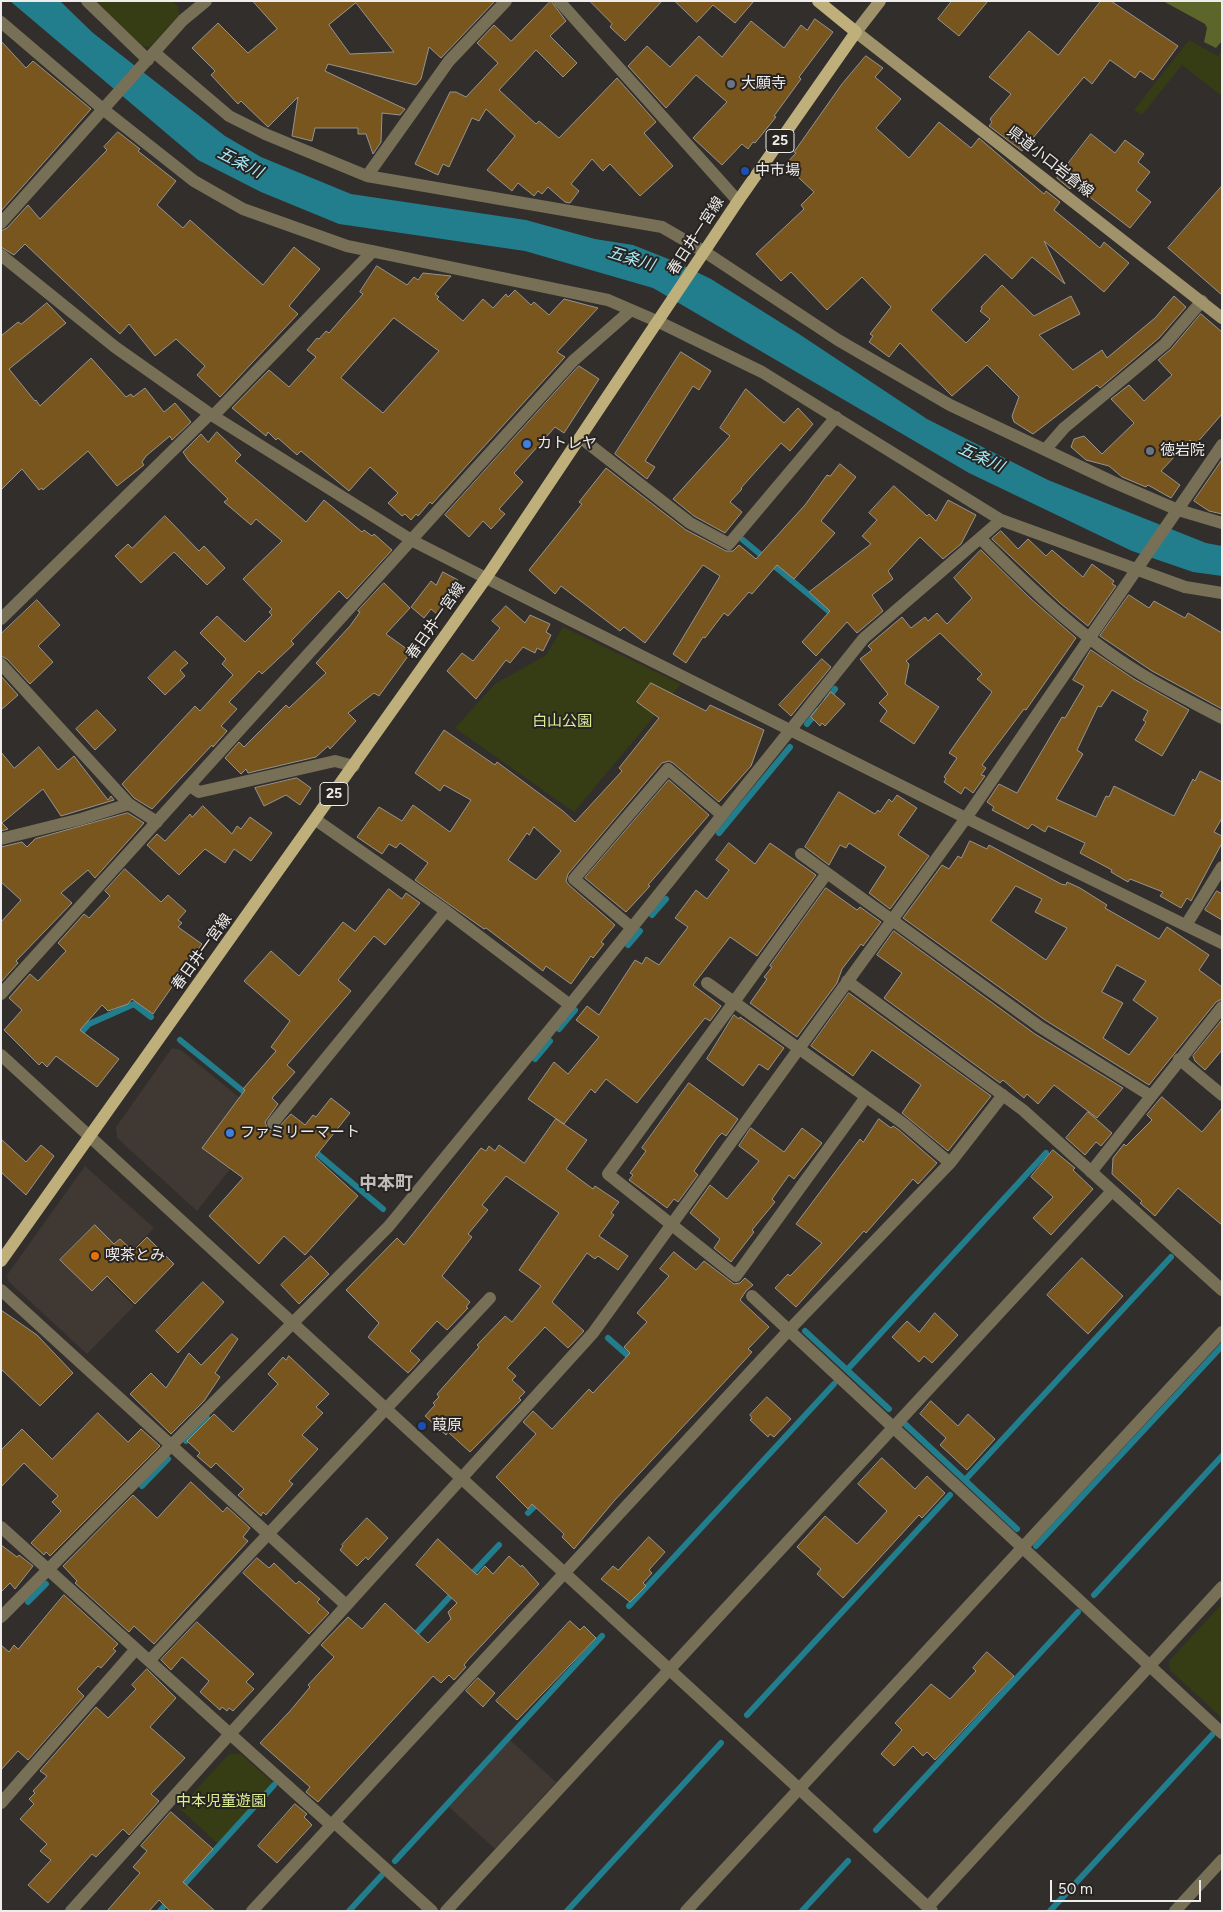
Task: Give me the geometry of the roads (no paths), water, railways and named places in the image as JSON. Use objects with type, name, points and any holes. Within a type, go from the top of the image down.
[{"type":"main road","points":[[818,1],[856,32],[880,1]]},
{"type":"main road","name":"春日井一宮線","points":[[1,1261],[316,820],[486,578],[659,322],[738,201],[856,32]]},
{"type":"main road","name":"県道小口岩倉線","points":[[856,32],[1202,300],[1222,318]]},
{"type":"street","points":[[87,1],[151,56],[228,116],[265,134],[367,176],[662,226],[705,252],[838,340],[950,404],[1045,450],[1178,510],[1222,523]]},
{"type":"street","points":[[1,223],[183,20],[206,1]]},
{"type":"street","points":[[367,176],[450,61],[506,1]]},
{"type":"street","points":[[559,1],[738,201]]},
{"type":"street","points":[[1,22],[104,110],[194,181],[243,209],[348,246],[608,300],[659,322],[762,372],[1001,520],[1185,587],[1222,594]]},
{"type":"street","points":[[1,619],[212,415],[373,251]]},
{"type":"street","points":[[1,255],[115,347],[212,415],[413,541],[966,818],[1222,943]]},
{"type":"street","points":[[1045,450],[1064,428],[1165,344],[1202,300]]},
{"type":"street","points":[[1,994],[573,362],[630,311]]},
{"type":"street","points":[[580,438],[690,523],[729,544],[836,417]]},
{"type":"street","points":[[70,1911],[593,1333],[966,818],[1222,445]]},
{"type":"street","points":[[1,1617],[389,1226],[570,1005],[864,638],[1001,520]]},
{"type":"street","points":[[980,538],[1025,583],[1090,638],[1138,672],[1222,718]]},
{"type":"street","points":[[1,664],[129,804],[157,822]]},
{"type":"street","points":[[190,786],[199,792],[335,761],[354,766]]},
{"type":"street","points":[[632,928],[574,879],[668,769],[722,815]]},
{"type":"street","points":[[1,839],[81,819],[129,804]]},
{"type":"street","points":[[316,820],[446,911],[570,1005]]},
{"type":"street","points":[[801,854],[892,918],[1040,1027],[1151,1096]]},
{"type":"street","points":[[1186,925],[1222,867]]},
{"type":"street","points":[[828,873],[608,1174],[736,1276],[866,1097]]},
{"type":"street","points":[[273,1122],[446,911]]},
{"type":"street","points":[[847,981],[1023,1110],[1222,1290]]},
{"type":"street","points":[[707,983],[904,1124],[950,1163]]},
{"type":"street","points":[[1091,1172],[1222,1007]]},
{"type":"street","points":[[1,1055],[929,1910],[1222,1587]]},
{"type":"street","points":[[1179,1059],[1222,1095]]},
{"type":"street","points":[[252,1911],[563,1572],[790,1329],[950,1163],[1002,1095]]},
{"type":"street","points":[[446,1911],[1112,1191]]},
{"type":"street","points":[[1,1290],[172,1444],[268,1535],[346,1605]]},
{"type":"street","points":[[752,1296],[790,1329],[1222,1733]]},
{"type":"street","points":[[149,1661],[387,1410],[490,1298]]},
{"type":"street","points":[[686,1911],[1222,1332]]},
{"type":"street","points":[[1,1527],[230,1734],[432,1911]]},
{"type":"street","points":[[1,1803],[136,1649]]},
{"type":"street","points":[[1175,1911],[1222,1860]]},
{"type":"water","name":"五条川","points":[[10,1],[60,1],[93,33],[225,136],[261,157],[351,194],[526,220],[595,239],[633,245],[676,262],[711,279],[799,334],[927,419],[1048,480],[1206,543],[1222,546],[1222,576],[1193,572],[1132,551],[969,473],[653,288],[525,251],[339,224],[261,192],[198,160]]},
{"type":"waterway","points":[[743,540],[831,613]]},
{"type":"waterway","points":[[827,700],[835,689]]},
{"type":"waterway","points":[[807,724],[818,711]]},
{"type":"waterway","points":[[719,833],[790,747]]},
{"type":"waterway","points":[[652,915],[666,899]]},
{"type":"waterway","points":[[628,945],[640,931]]},
{"type":"waterway","points":[[77,1037],[89,1024],[134,1004],[151,1017]]},
{"type":"waterway","points":[[559,1029],[575,1010]]},
{"type":"waterway","points":[[180,1040],[249,1096]]},
{"type":"waterway","points":[[535,1059],[550,1041]]},
{"type":"waterway","points":[[312,1149],[383,1209]]},
{"type":"waterway","points":[[847,1370],[1046,1153]]},
{"type":"waterway","points":[[965,1480],[1171,1257]]},
{"type":"waterway","points":[[805,1331],[889,1409]]},
{"type":"waterway","points":[[608,1338],[634,1361]]},
{"type":"waterway","points":[[1036,1546],[1222,1346]]},
{"type":"waterway","points":[[629,1606],[834,1384]]},
{"type":"waterway","points":[[186,1441],[208,1419]]},
{"type":"waterway","points":[[905,1424],[1017,1529]]},
{"type":"waterway","points":[[1094,1595],[1222,1456]]},
{"type":"waterway","points":[[142,1486],[168,1459]]},
{"type":"waterway","points":[[747,1715],[950,1495]]},
{"type":"waterway","points":[[528,1513],[540,1501]]},
{"type":"waterway","points":[[469,1577],[499,1545]]},
{"type":"waterway","points":[[28,1602],[46,1584]]},
{"type":"waterway","points":[[411,1639],[455,1591]]},
{"type":"waterway","points":[[876,1830],[1078,1612]]},
{"type":"waterway","points":[[395,1861],[602,1636]]},
{"type":"waterway","points":[[1050,1911],[1212,1735]]},
{"type":"waterway","points":[[567,1911],[721,1743]]},
{"type":"waterway","points":[[179,1890],[274,1785]]},
{"type":"waterway","points":[[802,1911],[848,1861]]},
{"type":"waterway","points":[[349,1911],[382,1875]]},
{"type":"waterway","points":[[160,1911],[169,1901]]},
{"type":"place","name":"大願寺","points":[[731,84]]},
{"type":"place","name":"中市場","points":[[745,171]]},
{"type":"place","name":"カトレヤ","points":[[527,444]]},
{"type":"place","name":"徳岩院","points":[[1150,451]]},
{"type":"place","name":"ファミリーマート","points":[[230,1133]]},
{"type":"place","name":"喫茶とみ","points":[[95,1256]]},
{"type":"place","name":"葭原","points":[[422,1426]]},
{"type":"district","name":"中本町","points":[[386,1184]]},
{"type":"park label","name":"白山公園","points":[[562,722]]},
{"type":"park label","name":"中本児童遊園","points":[[221,1802]]}]
